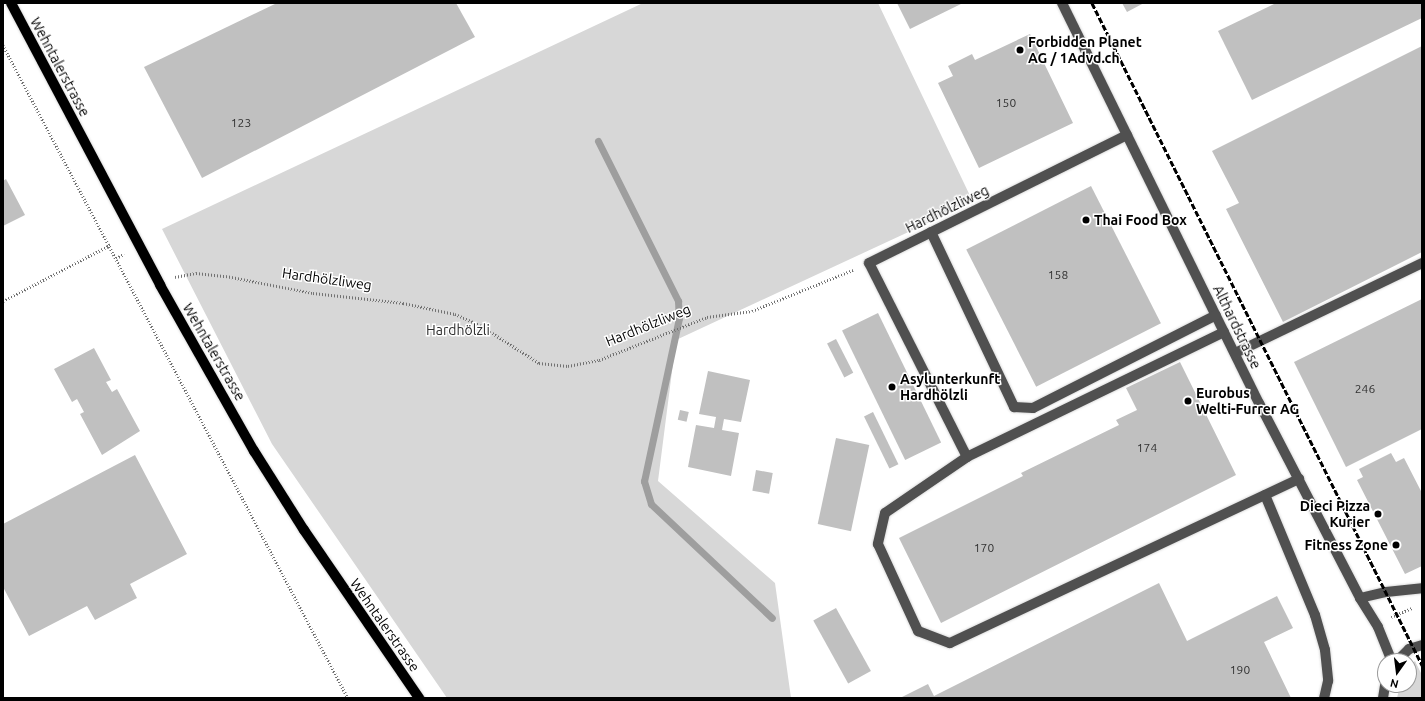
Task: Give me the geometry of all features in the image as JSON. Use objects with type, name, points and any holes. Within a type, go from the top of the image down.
[{"type":"main road","name":"Wehntalerstrasse","points":[[11,3],[160,285],[254,450],[295,517],[419,698]]},
{"type":"street","name":"Althardstrasse","points":[[1062,3],[1234,353],[1360,598],[1378,627],[1389,653]]},
{"type":"street","name":"Hardhölzliweg","points":[[869,263],[1127,135]]},
{"type":"street","points":[[931,232],[1014,407],[1033,408],[1216,315]]},
{"type":"street","points":[[869,263],[967,457]]},
{"type":"street","points":[[1234,353],[1422,263]]},
{"type":"street","points":[[1224,332],[967,457],[885,513],[878,544],[918,631],[950,643],[1298,479]]},
{"type":"street","points":[[1265,495],[1315,615],[1326,650],[1328,681],[1324,698]]},
{"type":"street","points":[[1360,598],[1386,592],[1422,588]]},
{"type":"street","points":[[1405,653],[1409,649],[1422,644]]},
{"type":"path","points":[[3,45],[348,698]]},
{"type":"path","points":[[3,302],[110,246]]},
{"type":"path","name":"Hardhölzliweg","points":[[160,285],[178,276],[196,273],[226,276],[313,293],[403,303],[455,314],[480,325],[539,363],[568,366],[599,360],[707,317],[752,311],[869,263]]},
{"type":"path","points":[[1389,618],[1418,607]]},
{"type":"green space","name":"Hardhölzli","points":[[643,3],[878,3],[973,202],[676,340],[658,481],[775,583],[791,698],[447,698],[272,444],[162,229]]},
{"type":"green space","points":[[1417,665],[1422,675],[1422,698],[1397,698],[1398,693],[1417,693]]},
{"type":"building","points":[[277,3],[456,3],[475,37],[202,178],[144,67]]},
{"type":"building","points":[[897,3],[963,3],[910,29]]},
{"type":"building","points":[[1122,3],[1144,3],[1127,12]]},
{"type":"building","points":[[1276,3],[1422,3],[1422,18],[1252,100],[1218,31]]},
{"type":"building","points":[[1030,34],[1073,123],[979,168],[938,83],[953,76],[948,66],[972,54],[975,60]]},
{"type":"building","points":[[1422,46],[1422,252],[1283,322],[1226,209],[1239,203],[1212,151]]},
{"type":"building","points":[[6,179],[25,215],[3,226],[3,181]]},
{"type":"building","points":[[1091,186],[1161,323],[1036,387],[966,250]]},
{"type":"building","points":[[1422,299],[1422,429],[1346,467],[1294,362]]},
{"type":"building","name":"Asylunterkunft Hardhölzli","points":[[878,313],[941,442],[905,460],[842,331]]},
{"type":"building","points":[[836,339],[853,373],[844,377],[827,344]]},
{"type":"building","points":[[94,348],[111,380],[106,382],[112,392],[117,389],[140,431],[102,455],[80,414],[84,412],[77,399],[72,402],[54,369]]},
{"type":"building","points":[[1180,362],[1236,475],[941,623],[899,538],[1023,476],[1021,473],[1119,425],[1116,420],[1137,410],[1126,388]]},
{"type":"building","points":[[708,371],[750,380],[741,422],[724,419],[722,430],[739,433],[731,476],[688,467],[696,425],[714,428],[716,417],[699,414]]},
{"type":"building","points":[[680,410],[689,412],[687,422],[678,420]]},
{"type":"building","points":[[873,412],[898,464],[889,469],[864,416]]},
{"type":"building","points":[[836,438],[869,445],[851,531],[818,524]]},
{"type":"building","points":[[1391,453],[1396,462],[1404,458],[1422,493],[1422,566],[1405,574],[1357,480],[1363,477],[1359,469]]},
{"type":"building","points":[[135,455],[187,554],[130,584],[137,598],[95,620],[87,606],[29,636],[3,587],[3,524]]},
{"type":"building","points":[[756,470],[773,473],[769,494],[752,491]]},
{"type":"building","points":[[1159,583],[1187,641],[1277,596],[1293,628],[1264,642],[1291,698],[900,698],[928,684],[934,696]]},
{"type":"building","points":[[836,608],[871,671],[848,684],[813,621]]},
{"type":"waterway","points":[[598,141],[678,301],[679,318],[644,481],[651,504],[772,618]]},
{"type":"railway","points":[[1092,3],[1422,665]]},
{"type":"place","name":"Forbidden Planet AG / 1Advd.ch","points":[[1020,50]]},
{"type":"place","name":"Thai Food Box","points":[[1086,220]]},
{"type":"place","name":"Asylunterkunft Hardhölzli","points":[[892,387]]},
{"type":"place","name":"Eurobus Welti-Furrer AG","points":[[1188,401]]},
{"type":"place","name":"Dieci Pizza Kurier","points":[[1378,514]]},
{"type":"place","name":"Fitness Zone","points":[[1396,545]]}]
